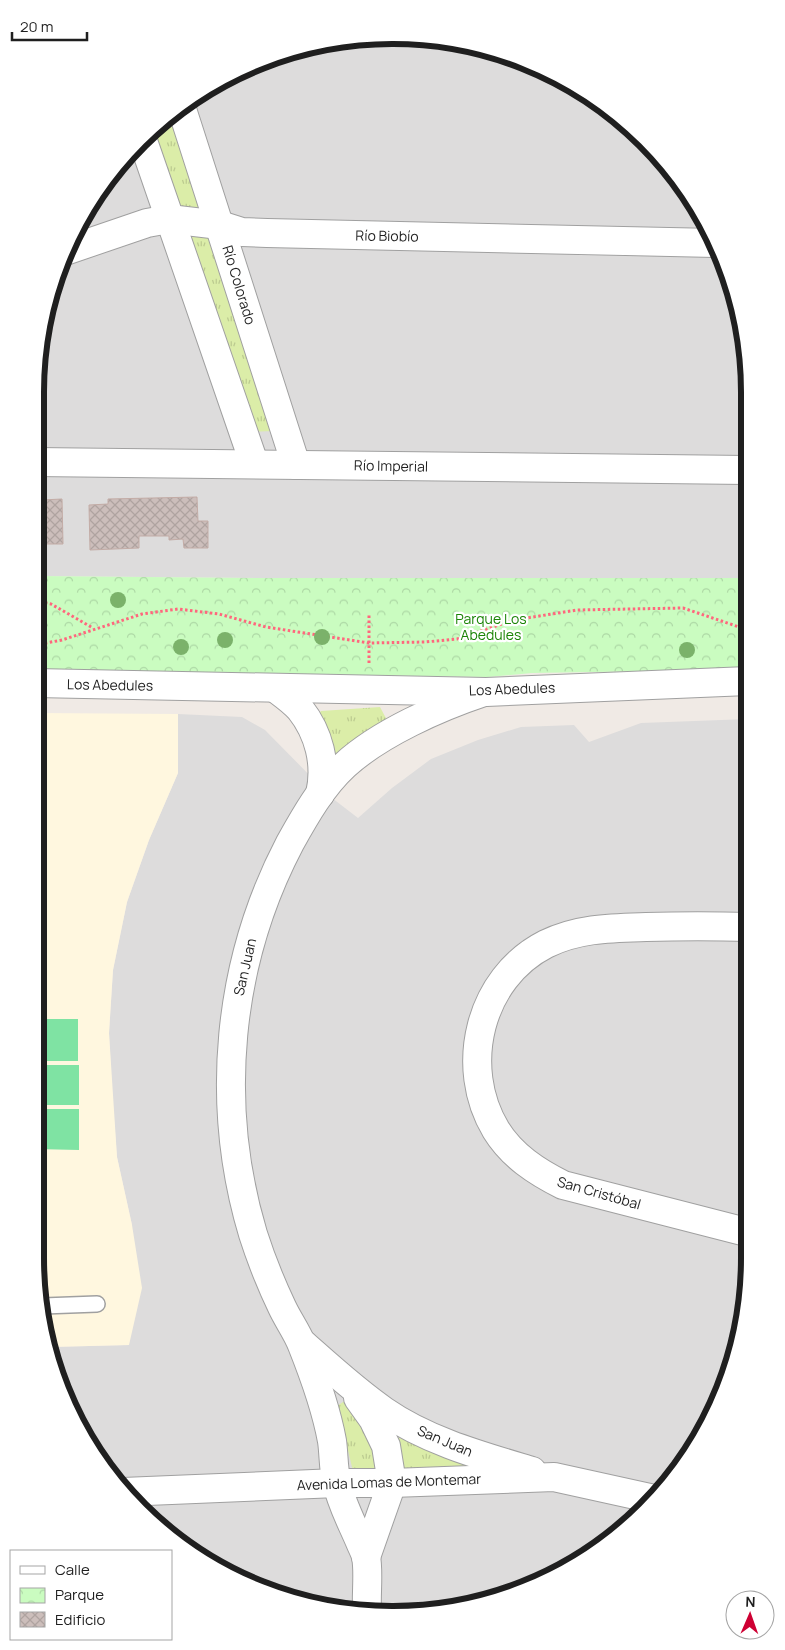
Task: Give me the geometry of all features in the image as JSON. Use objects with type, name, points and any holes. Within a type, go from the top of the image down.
[{"type":"street","name":"Río Colorado","points":[[183,114],[296,465]]},
{"type":"street","points":[[145,147],[254,464]]},
{"type":"street","name":"Río Biobío","points":[[75,247],[148,223],[169,219],[220,225],[242,232],[707,243]]},
{"type":"street","name":"Río Imperial","points":[[44,462],[741,470]]},
{"type":"street","name":"Los Abedules","points":[[44,683],[486,692],[741,681]]},
{"type":"street","points":[[275,688],[299,707],[313,728],[321,753],[323,780],[320,794]]},
{"type":"street","name":"San Juan","points":[[366,1557],[336,1483],[332,1440],[318,1390],[301,1342],[282,1307],[266,1271],[253,1234],[243,1196],[236,1158],[232,1119],[232,1040],[237,1002],[254,929],[267,894],[282,859],[320,794],[344,765],[388,734],[458,701],[486,692]]},
{"type":"street","name":"San Cristóbal","points":[[741,927],[686,926],[587,930],[546,944],[527,956],[498,988],[480,1027],[477,1048],[477,1070],[480,1091],[487,1112],[497,1131],[525,1163],[563,1185],[741,1230]]},
{"type":"street","name":"San Juan","points":[[301,1342],[385,1412],[422,1432],[483,1457],[554,1478]]},
{"type":"street","name":"San Juan","points":[[347,1382],[373,1419],[386,1446],[392,1483],[366,1557],[367,1606]]},
{"type":"street","name":"Avenida Lomas de Montemar","points":[[134,1492],[336,1483],[554,1478],[645,1497]]},
{"type":"lane","points":[[47,1306],[98,1304]]},
{"type":"path","points":[[44,603],[51,604],[94,629]]},
{"type":"path","points":[[44,643],[62,640],[142,614],[178,609],[219,614],[266,627],[369,643],[425,642],[457,638],[514,620],[577,610],[683,608],[741,628]]},
{"type":"path","points":[[368,689],[369,614]]},
{"type":"shaded area","points":[[370,44],[415,44],[461,50],[505,62],[567,90],[622,130],[669,180],[695,218],[723,280],[735,324],[741,370],[741,578],[44,576],[44,370],[50,324],[62,280],[90,218],[130,163],[180,116],[218,90],[259,70],[324,50]]},
{"type":"shaded area","points":[[44,713],[178,714],[178,773],[149,840],[127,902],[113,970],[109,1033],[117,1157],[132,1225],[142,1288],[129,1345],[56,1347],[50,1326],[44,1280]]},
{"type":"shaded area","points":[[178,714],[242,717],[265,730],[332,798],[358,818],[392,788],[431,759],[478,740],[521,727],[574,725],[589,742],[641,723],[741,719],[741,1280],[735,1326],[715,1391],[695,1432],[669,1470],[639,1504],[605,1534],[567,1560],[526,1580],[461,1600],[415,1606],[370,1606],[324,1600],[259,1580],[218,1560],[180,1534],[146,1504],[116,1470],[90,1432],[70,1391],[56,1347],[129,1345],[132,1225],[117,1157],[112,1093],[109,1033],[113,970],[127,902],[149,840],[178,773]]},
{"type":"green space","points":[[174,121],[273,431],[250,432],[156,137]]},
{"type":"green space","name":"Parque Los Abedules","points":[[44,576],[741,578],[741,668],[532,673],[488,677],[44,670]]},
{"type":"green space","points":[[380,707],[388,722],[331,762],[315,718],[321,711]]},
{"type":"green space","points":[[44,1019],[78,1019],[78,1061],[44,1061]]},
{"type":"green space","points":[[44,1065],[79,1065],[79,1105],[44,1105]]},
{"type":"green space","points":[[44,1109],[79,1109],[79,1150],[44,1149]]},
{"type":"green space","points":[[346,1400],[364,1423],[379,1470],[353,1471],[337,1406]]},
{"type":"green space","points":[[392,1435],[479,1469],[403,1468]]},
{"type":"building","points":[[197,497],[198,521],[208,521],[208,548],[184,548],[183,539],[169,540],[169,536],[139,536],[139,548],[90,550],[89,505],[108,504],[108,499]]},
{"type":"building","points":[[62,499],[63,544],[44,544],[44,500]]}]
